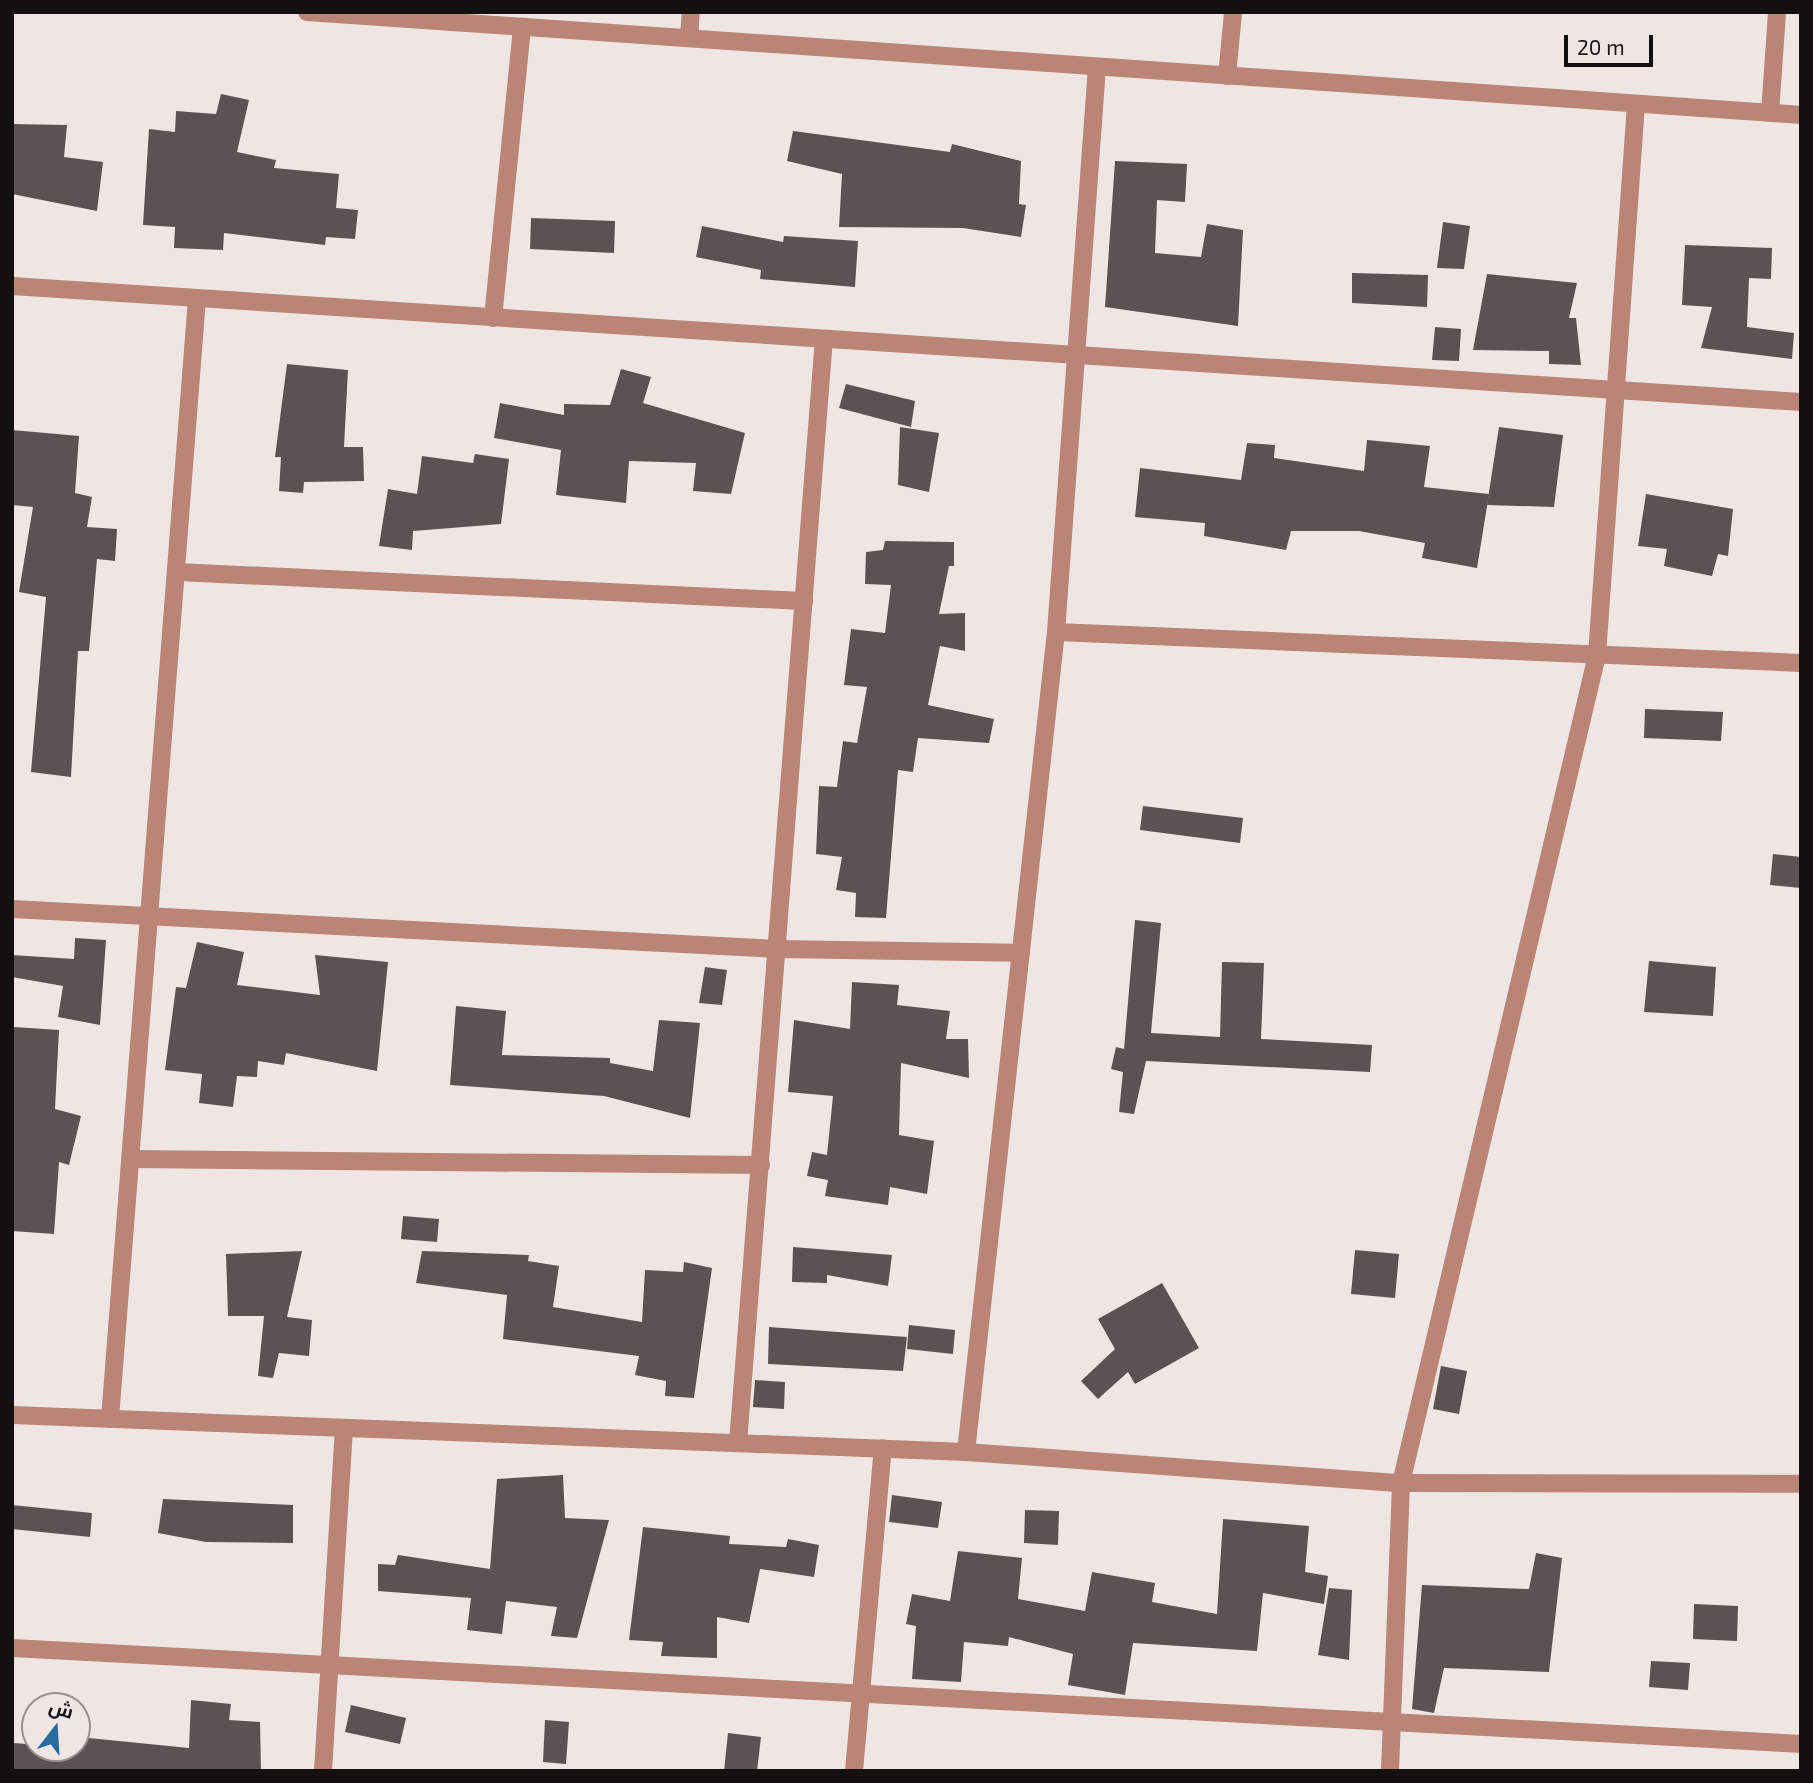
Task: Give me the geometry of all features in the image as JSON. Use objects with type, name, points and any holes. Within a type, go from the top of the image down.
[{"type":"street","points":[[307,12],[1801,115]]},
{"type":"street","points":[[689,38],[691,12]]},
{"type":"street","points":[[1227,76],[1233,12]]},
{"type":"street","points":[[1770,113],[1777,12]]},
{"type":"street","points":[[493,318],[522,27]]},
{"type":"street","points":[[966,1452],[1056,632],[1097,66]]},
{"type":"street","points":[[1390,1771],[1394,1722],[1401,1483],[1597,655],[1636,104]]},
{"type":"street","points":[[12,286],[1801,402]]},
{"type":"street","points":[[110,1419],[197,298]]},
{"type":"street","points":[[738,1443],[824,339]]},
{"type":"street","points":[[177,572],[804,601]]},
{"type":"street","points":[[1056,632],[1801,663]]},
{"type":"street","points":[[12,909],[778,949],[1021,953]]},
{"type":"street","points":[[131,1159],[761,1165]]},
{"type":"street","points":[[12,1415],[966,1452],[1401,1483],[1801,1484]]},
{"type":"street","points":[[323,1771],[344,1428]]},
{"type":"street","points":[[854,1771],[883,1448]]},
{"type":"street","points":[[12,1648],[1801,1744]]},
{"type":"building","points":[[221,94],[249,100],[237,152],[276,160],[274,168],[339,174],[336,208],[358,210],[355,239],[326,237],[325,245],[224,233],[223,250],[174,248],[175,227],[143,225],[149,129],[175,132],[176,111],[216,114]]},
{"type":"building","points":[[12,124],[67,125],[64,157],[103,162],[97,211],[12,194]]},
{"type":"building","points":[[793,131],[950,152],[952,144],[1021,161],[1019,204],[1026,205],[1021,237],[963,228],[839,227],[842,174],[787,161]]},
{"type":"building","points":[[1115,161],[1187,164],[1185,202],[1157,200],[1155,253],[1201,257],[1207,224],[1243,230],[1238,326],[1105,307]]},
{"type":"building","points":[[531,218],[615,221],[614,253],[530,249]]},
{"type":"building","points":[[1443,222],[1470,226],[1464,269],[1437,268]]},
{"type":"building","points":[[702,226],[783,242],[784,236],[858,241],[855,287],[760,279],[761,270],[696,257]]},
{"type":"building","points":[[1685,245],[1772,248],[1771,279],[1749,278],[1747,327],[1794,333],[1792,359],[1701,348],[1712,307],[1682,305]]},
{"type":"building","points":[[1352,273],[1428,275],[1427,307],[1352,303]]},
{"type":"building","points":[[1487,274],[1577,283],[1569,318],[1576,318],[1581,365],[1549,364],[1549,351],[1473,350]]},
{"type":"building","points":[[1435,327],[1461,329],[1459,361],[1432,360]]},
{"type":"building","points":[[287,364],[348,370],[344,447],[363,447],[364,481],[304,482],[303,493],[279,491],[281,457],[275,457]]},
{"type":"building","points":[[621,369],[651,377],[643,403],[745,433],[731,494],[693,491],[696,463],[629,461],[626,503],[556,495],[561,450],[494,438],[500,403],[564,415],[564,404],[610,405]]},
{"type":"building","points":[[846,384],[915,401],[911,427],[839,408]]},
{"type":"building","points":[[900,427],[939,433],[929,492],[898,485]]},
{"type":"building","points":[[1499,427],[1563,435],[1554,507],[1487,505]]},
{"type":"building","points":[[12,430],[79,436],[75,493],[92,497],[87,527],[117,529],[115,561],[97,559],[89,651],[78,651],[71,777],[31,772],[46,597],[19,592],[33,507],[12,505]]},
{"type":"building","points":[[1367,440],[1430,446],[1424,487],[1489,494],[1477,568],[1422,558],[1425,543],[1359,531],[1291,531],[1286,550],[1204,536],[1205,523],[1135,517],[1140,468],[1241,480],[1247,443],[1275,445],[1274,458],[1364,471]]},
{"type":"building","points":[[475,454],[509,459],[501,524],[413,531],[412,550],[379,546],[388,489],[417,494],[422,456],[473,463]]},
{"type":"building","points":[[1646,494],[1733,509],[1728,556],[1718,554],[1712,576],[1664,566],[1667,549],[1638,546]]},
{"type":"building","points":[[885,541],[954,542],[954,566],[949,566],[939,614],[965,613],[965,651],[940,646],[928,705],[994,719],[989,743],[918,738],[913,772],[898,770],[886,918],[855,917],[856,893],[836,890],[842,857],[816,854],[819,786],[837,787],[843,741],[857,743],[867,687],[844,685],[851,629],[885,633],[891,585],[865,584],[866,552],[883,550]]},
{"type":"building","points":[[1645,709],[1723,712],[1721,741],[1644,738]]},
{"type":"building","points":[[1143,806],[1243,818],[1240,843],[1140,830]]},
{"type":"building","points":[[1773,854],[1801,857],[1801,888],[1770,885]]},
{"type":"building","points":[[1135,920],[1161,923],[1151,1033],[1220,1037],[1222,962],[1264,963],[1261,1039],[1372,1045],[1370,1072],[1146,1061],[1134,1114],[1119,1112],[1123,1072],[1111,1069],[1116,1047],[1124,1049]]},
{"type":"building","points":[[75,938],[106,940],[100,1025],[58,1017],[63,986],[12,977],[12,955],[74,959]]},
{"type":"building","points":[[197,942],[244,952],[237,985],[320,995],[315,955],[388,962],[377,1071],[286,1053],[284,1065],[258,1061],[257,1077],[237,1076],[233,1107],[199,1103],[202,1074],[165,1070],[176,987],[186,988]]},
{"type":"building","points":[[1649,961],[1716,967],[1713,1016],[1644,1012]]},
{"type":"building","points":[[705,967],[727,970],[722,1005],[699,1003]]},
{"type":"building","points":[[852,982],[899,985],[897,1005],[950,1011],[946,1039],[968,1039],[969,1078],[901,1063],[899,1135],[934,1141],[927,1194],[890,1187],[888,1205],[825,1196],[828,1180],[807,1176],[812,1152],[827,1155],[833,1096],[788,1092],[794,1020],[850,1029]]},
{"type":"building","points":[[456,1006],[506,1011],[502,1055],[610,1058],[610,1063],[653,1071],[659,1020],[700,1023],[690,1118],[604,1096],[450,1085]]},
{"type":"building","points":[[14,1027],[59,1030],[55,1109],[81,1116],[69,1165],[59,1162],[54,1234],[12,1231]]},
{"type":"building","points":[[403,1216],[439,1219],[437,1242],[401,1239]]},
{"type":"building","points":[[793,1247],[892,1255],[888,1286],[827,1275],[827,1283],[792,1282]]},
{"type":"building","points":[[1355,1250],[1399,1254],[1395,1298],[1351,1294]]},
{"type":"building","points":[[302,1251],[287,1317],[312,1320],[309,1356],[279,1353],[273,1378],[258,1376],[264,1316],[228,1316],[226,1254]]},
{"type":"building","points":[[422,1251],[529,1255],[528,1261],[559,1266],[553,1307],[642,1322],[645,1270],[683,1272],[684,1262],[712,1268],[694,1398],[665,1396],[666,1381],[635,1375],[639,1356],[503,1339],[507,1295],[416,1283]]},
{"type":"building","points":[[1162,1283],[1199,1348],[1135,1384],[1128,1372],[1098,1399],[1081,1381],[1115,1349],[1098,1319]]},
{"type":"building","points":[[909,1325],[955,1330],[953,1354],[907,1349]]},
{"type":"building","points":[[769,1327],[907,1337],[903,1371],[768,1364]]},
{"type":"building","points":[[1441,1366],[1467,1371],[1459,1414],[1433,1409]]},
{"type":"building","points":[[755,1380],[785,1382],[784,1409],[753,1407]]},
{"type":"building","points":[[563,1475],[565,1518],[609,1520],[577,1638],[551,1636],[557,1607],[506,1601],[502,1634],[467,1630],[471,1598],[378,1591],[378,1564],[395,1565],[398,1555],[490,1569],[497,1479]]},
{"type":"building","points":[[892,1495],[942,1502],[938,1528],[889,1522]]},
{"type":"building","points":[[163,1499],[293,1505],[293,1543],[206,1542],[158,1533]]},
{"type":"building","points":[[12,1505],[92,1513],[90,1537],[12,1529]]},
{"type":"building","points":[[1025,1510],[1059,1511],[1058,1545],[1024,1543]]},
{"type":"building","points":[[1223,1519],[1309,1526],[1305,1572],[1328,1576],[1324,1604],[1263,1593],[1257,1651],[1133,1643],[1125,1695],[1068,1685],[1073,1654],[1009,1637],[1008,1646],[964,1642],[961,1682],[912,1679],[916,1626],[906,1624],[912,1594],[950,1601],[958,1551],[1022,1558],[1018,1599],[1085,1611],[1092,1572],[1155,1583],[1152,1602],[1217,1614]]},
{"type":"building","points":[[643,1527],[730,1536],[729,1544],[786,1547],[788,1539],[819,1545],[814,1577],[760,1569],[749,1623],[717,1617],[717,1658],[661,1656],[663,1642],[629,1640]]},
{"type":"building","points":[[1536,1553],[1562,1558],[1549,1672],[1444,1668],[1434,1713],[1412,1709],[1422,1585],[1529,1589]]},
{"type":"building","points":[[1329,1588],[1352,1590],[1349,1660],[1318,1655]]},
{"type":"building","points":[[1694,1604],[1738,1606],[1737,1641],[1693,1639]]},
{"type":"building","points":[[1651,1661],[1690,1663],[1688,1690],[1649,1687]]},
{"type":"building","points":[[191,1700],[231,1704],[229,1720],[260,1722],[261,1771],[12,1771],[14,1743],[21,1744],[21,1762],[91,1762],[91,1738],[189,1748]]},
{"type":"building","points":[[351,1705],[406,1718],[400,1744],[345,1732]]},
{"type":"building","points":[[545,1720],[569,1722],[566,1764],[543,1762]]},
{"type":"building","points":[[728,1733],[761,1737],[757,1771],[724,1771]]}]
